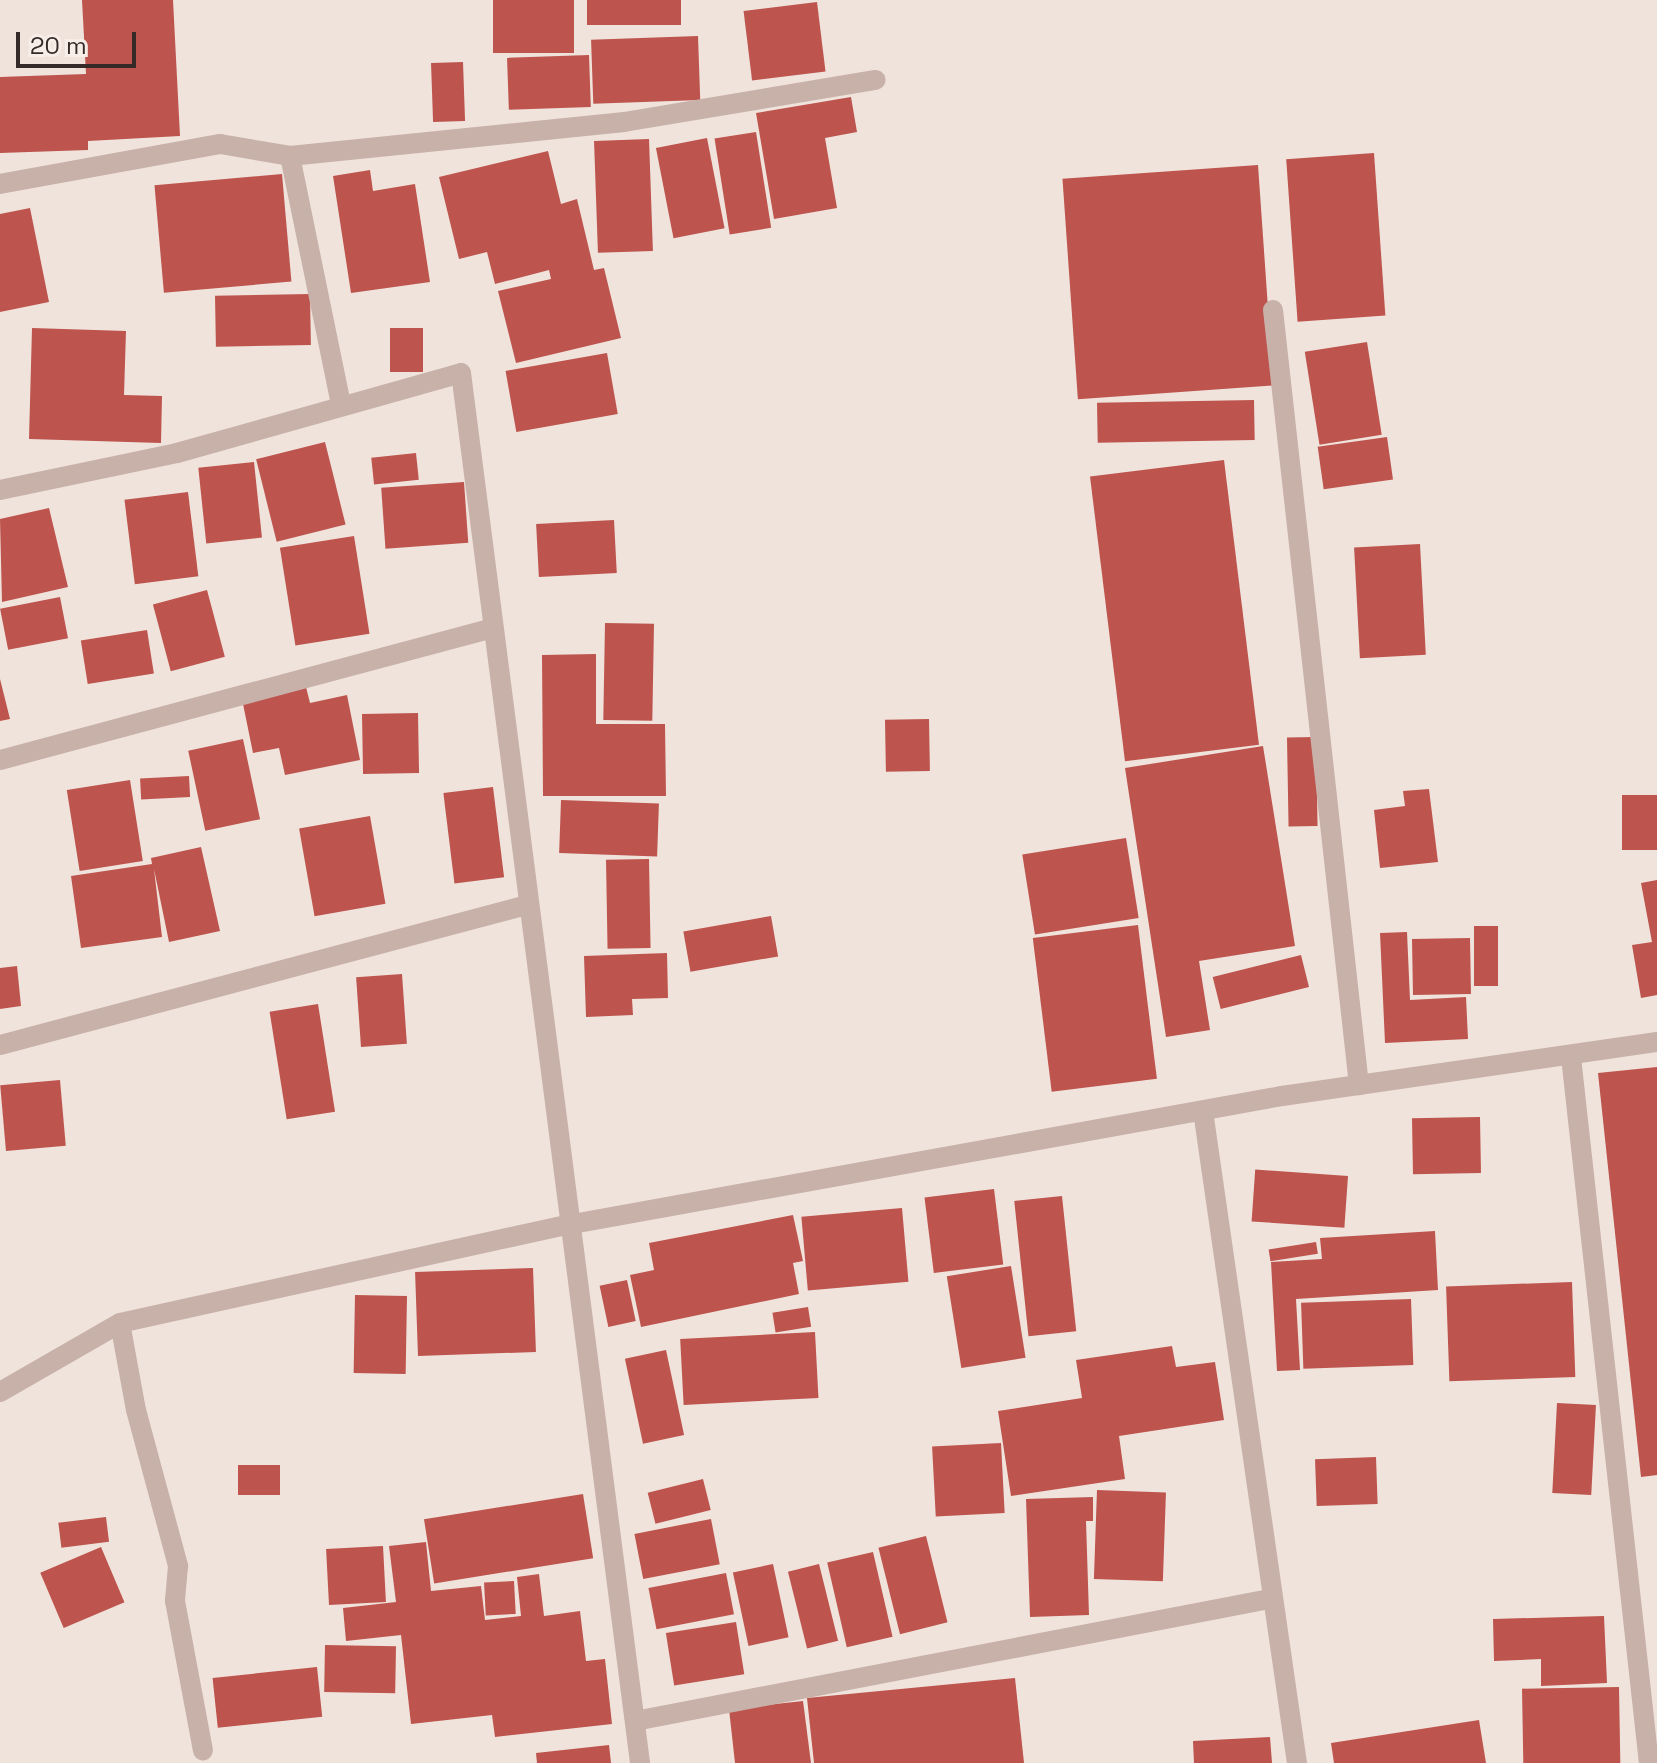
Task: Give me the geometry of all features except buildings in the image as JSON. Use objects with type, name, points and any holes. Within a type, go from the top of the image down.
[{"type":"street","points":[[0,184],[220,144],[290,156],[624,122],[876,80]]},
{"type":"street","points":[[290,156],[341,404]]},
{"type":"street","points":[[1273,310],[1359,1085]]},
{"type":"street","points":[[0,490],[177,453],[341,404],[461,373],[567,1225],[640,1763]]},
{"type":"street","points":[[0,760],[493,628]]},
{"type":"street","points":[[0,1045],[527,905]]},
{"type":"street","points":[[0,1392],[120,1323],[567,1225],[1203,1111],[1657,1042]]},
{"type":"street","points":[[1571,1057],[1649,1763]]},
{"type":"street","points":[[1203,1111],[1269,1599],[1297,1763]]},
{"type":"street","points":[[120,1323],[136,1410],[178,1566],[175,1601],[203,1750]]},
{"type":"street","points":[[635,1721],[1269,1599]]}]
